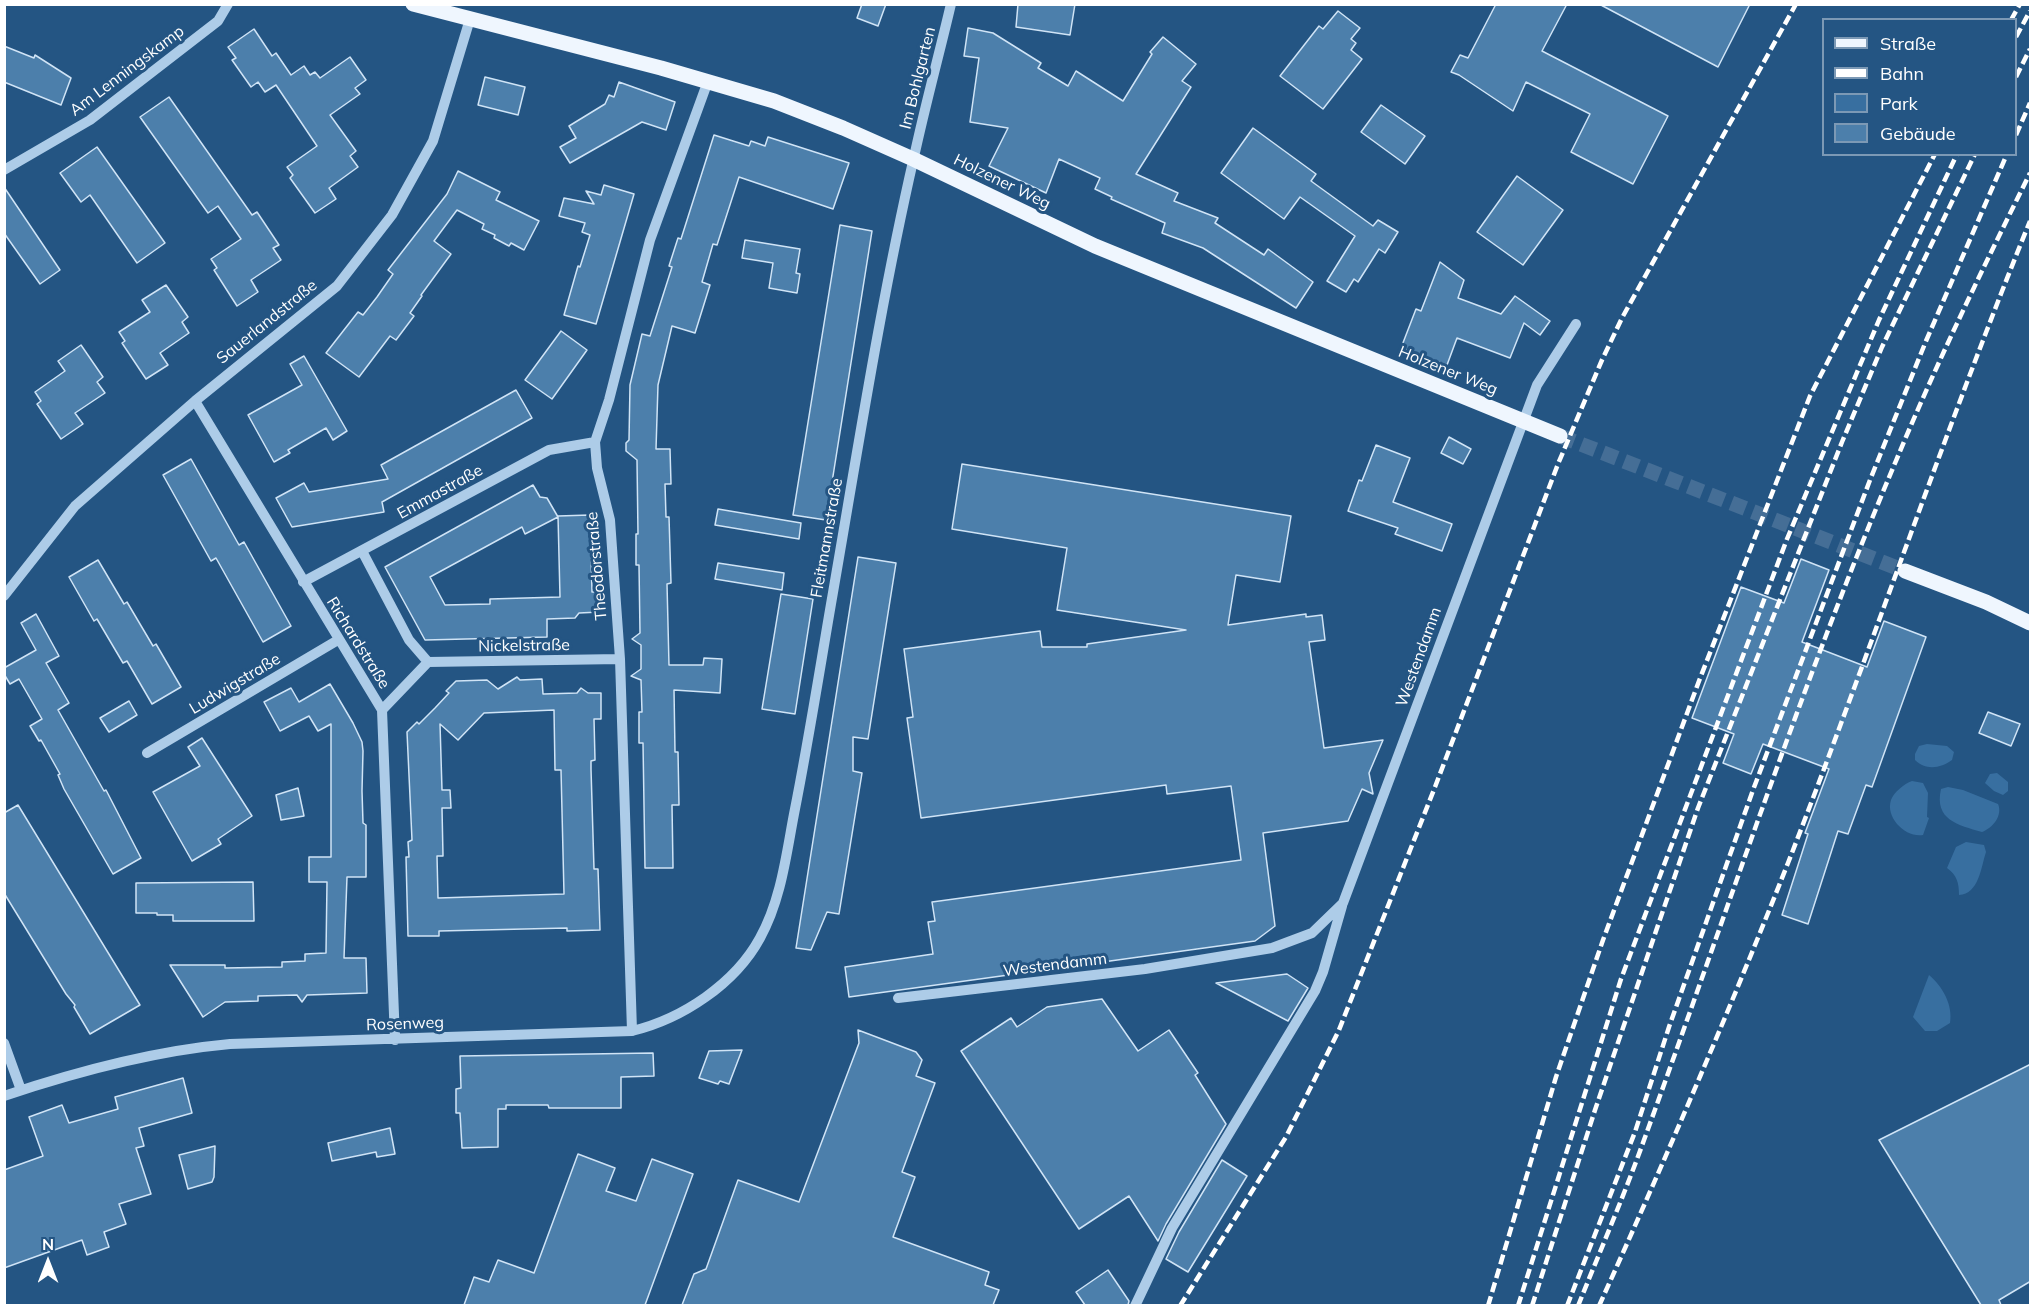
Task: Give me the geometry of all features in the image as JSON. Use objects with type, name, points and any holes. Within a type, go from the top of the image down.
[{"type":"main road","name":"Holzener Weg","points":[[413,4],[708,81],[784,105],[913,159],[1095,246],[1560,436]]},
{"type":"main road","points":[[1905,571],[1986,602],[2031,623]]},
{"type":"street","name":"Am Lenningskamp","points":[[4,170],[100,112],[218,21],[228,4]]},
{"type":"street","name":"Im Bohlgarten","points":[[913,159],[951,4]]},
{"type":"street","name":"Sauerlandstraße","points":[[4,596],[75,506],[195,401],[337,286],[392,215],[433,141],[470,19]]},
{"type":"street","name":"Theodorstraße","points":[[632,1031],[620,659],[610,520],[597,468],[595,442],[609,400],[650,240],[708,81]]},
{"type":"street","name":"Fleitmannstraße","points":[[768,921],[779,893],[810,732],[877,345],[913,159]]},
{"type":"street","name":"Westendamm","points":[[1135,1305],[1172,1228],[1315,991],[1323,972],[1343,903],[1537,385],[1576,324]]},
{"type":"street","name":"Richardstraße","points":[[195,401],[382,710],[395,1040]]},
{"type":"street","name":"Emmastraße","points":[[303,582],[549,450],[595,442]]},
{"type":"street","points":[[362,551],[409,640],[428,662],[382,710]]},
{"type":"street","name":"Ludwigstraße","points":[[147,753],[338,640]]},
{"type":"street","name":"Nickelstraße","points":[[428,662],[620,659]]},
{"type":"street","name":"Westendamm","points":[[898,998],[1145,969],[1272,948],[1312,933],[1343,903]]},
{"type":"street","name":"Rosenweg","points":[[4,1096],[97,1067],[181,1048],[230,1044],[632,1031],[656,1026],[712,992],[744,960],[759,940],[768,921]]},
{"type":"street","points":[[4,1043],[21,1090]]},
{"type":"green space","points":[[1927,744],[1947,746],[1954,752],[1952,760],[1933,767],[1919,763],[1915,760],[1915,754],[1919,746]]},
{"type":"green space","points":[[1997,773],[2008,782],[2008,791],[2003,795],[1985,783],[1990,774]]},
{"type":"green space","points":[[1912,781],[1923,783],[1928,793],[1927,817],[1929,818],[1923,835],[1904,830],[1894,820],[1891,813],[1892,797]]},
{"type":"green space","points":[[1948,787],[1963,790],[1998,804],[1999,812],[1996,821],[1982,832],[1964,827],[1950,819],[1941,808],[1940,799],[1941,789]]},
{"type":"green space","points":[[1966,842],[1984,845],[1986,852],[1975,885],[1971,890],[1959,895],[1957,880],[1947,868],[1956,847]]},
{"type":"green space","points":[[1929,975],[1943,991],[1951,1016],[1950,1023],[1937,1031],[1925,1031],[1913,1017]]},
{"type":"building","points":[[862,4],[886,4],[878,26],[857,18]]},
{"type":"building","points":[[1018,4],[1075,4],[1070,35],[1016,27]]},
{"type":"building","points":[[1496,4],[1567,4],[1542,51],[1668,116],[1633,184],[1571,152],[1590,114],[1526,82],[1513,111],[1451,72],[1460,55],[1468,58]]},
{"type":"building","points":[[1599,4],[1750,4],[1718,67]]},
{"type":"building","points":[[1338,11],[1360,28],[1351,39],[1356,43],[1351,50],[1362,59],[1323,109],[1280,76],[1319,26],[1323,29]]},
{"type":"building","points":[[968,28],[993,33],[1041,63],[1038,68],[1068,86],[1076,71],[1123,101],[1152,54],[1150,52],[1163,37],[1196,64],[1182,81],[1191,87],[1136,174],[1178,193],[1174,201],[1218,218],[1215,223],[1264,255],[1268,249],[1313,282],[1296,308],[1203,248],[1162,233],[1165,223],[1111,199],[1112,197],[1095,189],[1100,178],[1059,159],[1046,193],[989,166],[1008,128],[970,122],[979,58],[964,56]]},
{"type":"building","points":[[254,29],[272,56],[276,53],[291,75],[304,66],[310,75],[315,72],[320,78],[350,57],[366,80],[355,88],[360,94],[330,115],[356,151],[350,156],[358,167],[329,188],[336,199],[315,213],[290,178],[293,175],[287,167],[317,146],[276,85],[265,92],[258,82],[251,87],[232,60],[236,58],[228,47]]},
{"type":"building","points":[[4,46],[34,58],[35,55],[71,78],[61,105],[4,82]]},
{"type":"building","points":[[485,77],[525,87],[518,115],[478,105]]},
{"type":"building","points":[[619,82],[675,102],[666,130],[642,122],[570,163],[560,147],[576,138],[569,126],[605,104],[609,95],[614,97]]},
{"type":"building","points":[[169,97],[252,215],[257,212],[279,245],[273,248],[281,260],[251,280],[258,292],[237,306],[214,270],[217,268],[211,259],[241,239],[218,206],[208,213],[140,117]]},
{"type":"building","points":[[1381,105],[1425,136],[1405,164],[1361,132]]},
{"type":"building","points":[[1253,128],[1316,174],[1311,181],[1373,226],[1378,220],[1398,232],[1385,253],[1379,249],[1358,282],[1354,279],[1346,292],[1327,281],[1355,236],[1300,197],[1284,219],[1221,173]]},
{"type":"building","points":[[714,135],[749,146],[751,141],[765,146],[768,137],[849,163],[833,209],[739,177],[717,245],[713,244],[702,282],[710,285],[695,333],[672,326],[658,385],[656,449],[670,449],[671,484],[665,484],[666,517],[669,517],[671,583],[667,584],[669,665],[703,665],[704,658],[722,659],[720,693],[674,690],[679,805],[672,805],[673,868],[645,868],[643,743],[639,743],[639,712],[642,712],[641,680],[631,676],[641,669],[641,645],[632,639],[640,633],[639,565],[636,565],[637,460],[626,451],[626,443],[629,440],[630,385],[642,334],[650,336],[672,267],[669,266],[678,238],[681,239]]},
{"type":"building","points":[[97,147],[165,243],[137,263],[90,195],[81,202],[60,173]]},
{"type":"building","points":[[458,171],[500,192],[496,200],[539,221],[524,250],[511,243],[509,246],[494,238],[495,235],[482,229],[484,224],[457,210],[434,241],[451,254],[410,313],[414,316],[396,340],[390,336],[359,377],[326,353],[358,312],[363,315],[377,297],[393,274],[388,270],[447,194]]},
{"type":"building","points":[[1517,176],[1563,210],[1523,265],[1477,232]]},
{"type":"building","points":[[604,185],[634,194],[596,324],[564,315],[578,266],[580,267],[590,235],[582,232],[585,223],[559,216],[564,198],[594,204],[586,191],[601,195]]},
{"type":"building","points":[[4,187],[60,270],[40,284],[4,233]]},
{"type":"building","points":[[840,225],[872,231],[826,520],[793,515]]},
{"type":"building","points":[[745,240],[800,249],[796,273],[800,274],[797,293],[769,288],[773,263],[742,258]]},
{"type":"building","points":[[1440,262],[1464,280],[1458,298],[1501,314],[1515,296],[1550,321],[1540,335],[1524,323],[1510,358],[1457,338],[1447,365],[1401,348],[1416,309],[1421,311]]},
{"type":"building","points":[[166,285],[188,317],[182,322],[189,333],[160,353],[168,365],[146,379],[122,343],[125,341],[119,332],[150,312],[142,300]]},
{"type":"building","points":[[561,331],[587,350],[552,399],[525,380]]},
{"type":"building","points":[[81,345],[103,377],[97,382],[105,393],[75,413],[83,424],[61,439],[37,404],[41,401],[35,392],[65,371],[58,361]]},
{"type":"building","points":[[304,356],[347,431],[333,440],[326,428],[288,450],[290,453],[274,462],[248,415],[302,385],[290,364]]},
{"type":"building","points":[[516,390],[532,418],[382,502],[384,512],[292,527],[276,498],[304,483],[309,492],[388,479],[381,465]]},
{"type":"building","points":[[1449,437],[1471,449],[1463,464],[1441,453]]},
{"type":"building","points":[[1376,445],[1410,458],[1393,502],[1452,524],[1442,551],[1395,534],[1398,528],[1348,511],[1359,480],[1362,481]]},
{"type":"building","points":[[191,459],[239,545],[244,542],[291,626],[263,642],[216,558],[211,561],[163,475]]},
{"type":"building","points":[[962,464],[1291,516],[1280,582],[1236,575],[1228,625],[1306,614],[1306,617],[1322,615],[1325,640],[1309,642],[1324,748],[1383,740],[1369,773],[1373,794],[1362,789],[1348,821],[1263,833],[1275,926],[1255,941],[849,997],[845,967],[933,954],[928,922],[935,921],[932,902],[1241,860],[1231,786],[1167,794],[1166,785],[921,818],[907,718],[913,717],[904,649],[1040,631],[1042,647],[1087,647],[1087,644],[1186,630],[1057,610],[1067,548],[952,529]]},
{"type":"building","points":[[533,485],[540,497],[547,498],[558,517],[525,534],[522,527],[430,577],[445,605],[490,604],[490,599],[560,597],[558,516],[590,515],[592,592],[600,592],[600,612],[579,613],[575,618],[547,619],[547,637],[425,640],[385,567]]},
{"type":"building","points":[[718,509],[801,523],[799,539],[715,525]]},
{"type":"building","points":[[858,557],[896,563],[868,739],[853,737],[853,771],[862,773],[839,914],[827,912],[811,950],[796,948]]},
{"type":"building","points":[[1801,559],[1829,570],[1802,642],[1867,667],[1884,621],[1926,637],[1872,787],[1866,785],[1848,834],[1838,831],[1808,924],[1782,915],[1808,834],[1805,833],[1829,769],[1763,744],[1751,774],[1723,763],[1734,734],[1692,718],[1741,587],[1784,603]]},
{"type":"building","points":[[98,560],[124,604],[127,602],[153,646],[156,644],[181,687],[152,704],[127,661],[123,663],[97,619],[94,621],[69,577]]},
{"type":"building","points":[[718,563],[784,573],[782,590],[715,579]]},
{"type":"building","points":[[781,594],[813,599],[795,714],[762,709]]},
{"type":"building","points":[[36,614],[59,656],[46,663],[69,703],[58,710],[104,791],[106,790],[141,858],[113,874],[64,789],[58,775],[60,774],[41,740],[39,741],[30,726],[42,719],[19,679],[10,684],[4,674],[4,668],[36,650],[21,623]]},
{"type":"building","points":[[517,677],[520,680],[542,679],[543,694],[577,693],[581,688],[588,693],[601,693],[601,719],[594,719],[595,760],[591,761],[594,869],[598,869],[600,930],[567,931],[567,928],[439,931],[439,936],[408,936],[406,857],[409,857],[408,842],[412,840],[407,732],[435,708],[449,693],[446,691],[456,681],[487,680],[498,689]],"holes":[[[554,710],[555,770],[561,770],[564,894],[438,898],[437,856],[443,856],[442,808],[451,808],[450,790],[442,790],[440,724],[458,740],[484,713]]]},
{"type":"building","points":[[330,684],[362,742],[366,877],[347,877],[344,958],[366,958],[367,993],[307,995],[302,1002],[297,995],[258,996],[258,1001],[225,1002],[203,1017],[170,965],[225,965],[225,968],[282,967],[282,962],[305,961],[305,954],[326,953],[327,882],[309,882],[309,857],[331,857],[331,724],[318,731],[309,716],[280,731],[264,702],[291,688],[299,702]]},
{"type":"building","points":[[129,701],[137,715],[109,732],[100,718]]},
{"type":"building","points":[[1988,712],[2020,724],[2011,746],[1979,733]]},
{"type":"building","points":[[202,738],[252,816],[218,839],[221,844],[192,861],[153,792],[200,766],[188,747]]},
{"type":"building","points":[[298,788],[304,816],[281,820],[276,795]]},
{"type":"building","points":[[18,805],[140,1005],[90,1034],[74,1007],[75,1005],[4,893],[4,813]]},
{"type":"building","points":[[253,882],[254,921],[173,921],[173,915],[136,913],[136,883]]},
{"type":"building","points":[[1287,974],[1308,988],[1288,1021],[1216,983]]},
{"type":"building","points":[[1102,999],[1138,1051],[1169,1030],[1198,1073],[1195,1075],[1226,1124],[1158,1241],[1129,1196],[1079,1229],[961,1051],[1011,1018],[1017,1027],[1047,1007]]},
{"type":"building","points":[[858,1030],[916,1052],[922,1060],[916,1076],[935,1083],[902,1172],[915,1177],[893,1237],[989,1272],[985,1285],[999,1290],[993,1305],[682,1305],[694,1274],[706,1269],[738,1180],[799,1202],[859,1043]]},
{"type":"building","points":[[742,1050],[729,1084],[720,1081],[718,1084],[699,1078],[709,1051]]},
{"type":"building","points":[[653,1053],[654,1076],[621,1077],[621,1108],[549,1108],[548,1105],[506,1105],[506,1109],[498,1109],[498,1147],[462,1148],[460,1113],[456,1113],[456,1089],[461,1088],[460,1056]]},
{"type":"building","points":[[2031,1064],[2031,1281],[1999,1300],[2001,1305],[1981,1305],[1879,1140]]},
{"type":"building","points":[[183,1078],[192,1113],[139,1128],[144,1146],[136,1148],[151,1194],[119,1204],[126,1224],[104,1232],[109,1247],[87,1255],[82,1240],[4,1268],[4,1170],[43,1156],[29,1117],[62,1105],[69,1123],[118,1109],[115,1097]]},
{"type":"building","points":[[390,1128],[395,1154],[377,1157],[376,1152],[332,1161],[328,1143]]},
{"type":"building","points":[[215,1146],[212,1182],[188,1189],[179,1155]]},
{"type":"building","points":[[578,1154],[615,1168],[606,1191],[636,1201],[652,1159],[693,1174],[645,1305],[464,1305],[474,1277],[489,1282],[498,1260],[534,1273]]},
{"type":"building","points":[[1222,1160],[1247,1176],[1188,1272],[1166,1259],[1179,1232]]},
{"type":"building","points":[[1108,1270],[1129,1301],[1128,1305],[1085,1305],[1076,1292]]},
{"type":"tunnel","points":[[1560,436],[1905,571]]},
{"type":"railway","points":[[1180,1306],[1286,1137],[1339,1030],[1435,787],[1558,464],[1602,360],[1622,318],[1796,4]]},
{"type":"railway","points":[[2012,18],[2020,4]]},
{"type":"railway","points":[[2017,35],[2030,11]]},
{"type":"railway","points":[[2017,75],[2030,49]]},
{"type":"railway","points":[[2017,133],[2030,103]]},
{"type":"railway","points":[[1488,1306],[1556,1077],[1603,940],[1699,681],[1810,396],[1934,156]]},
{"type":"railway","points":[[1518,1306],[1621,979],[1787,539],[1879,320],[1956,156]]},
{"type":"railway","points":[[1532,1306],[1595,1110],[1698,808],[1842,442],[1882,347],[1974,156]]},
{"type":"railway","points":[[1567,1306],[1635,1132],[1669,1027],[1753,790],[1870,480],[1926,341],[2006,156]]},
{"type":"railway","points":[[1578,1306],[1636,1161],[1766,796],[1863,540],[1929,384],[2030,173]]},
{"type":"railway","points":[[1599,1306],[1696,1086],[1788,863],[2030,221]]}]
